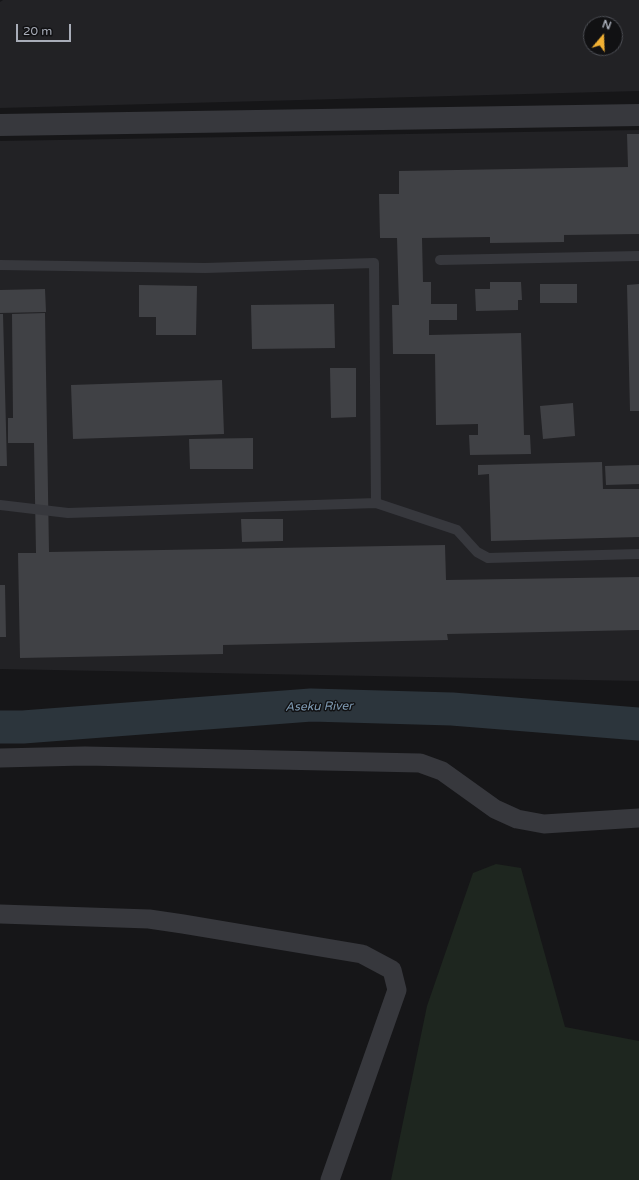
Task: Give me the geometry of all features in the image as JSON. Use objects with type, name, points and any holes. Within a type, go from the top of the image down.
[{"type":"street","points":[[0,125],[639,115]]},
{"type":"street","points":[[0,758],[84,756],[420,763],[442,771],[495,810],[517,819],[544,824],[639,818]]},
{"type":"street","points":[[0,914],[149,919],[362,954],[392,970],[397,990],[330,1180]]},
{"type":"lane","points":[[440,260],[639,256]]},
{"type":"lane","points":[[0,265],[205,268],[374,263],[376,504]]},
{"type":"lane","points":[[0,505],[68,513],[376,504],[457,530],[477,552],[488,558],[639,554]]},
{"type":"shaded area","points":[[3,0],[639,0],[639,91],[0,108],[0,2]]},
{"type":"shaded area","points":[[639,130],[639,681],[0,669],[0,141]]},
{"type":"shaded area","points":[[496,864],[521,868],[565,1027],[639,1041],[639,1180],[391,1180],[427,1006],[473,873]]},
{"type":"building","points":[[627,134],[639,134],[639,234],[564,235],[564,242],[490,243],[490,237],[422,238],[423,282],[431,282],[431,304],[457,304],[457,320],[429,320],[429,335],[521,333],[524,435],[530,435],[531,454],[470,455],[469,435],[478,435],[478,424],[436,425],[435,354],[393,354],[392,305],[399,305],[397,238],[380,238],[379,194],[399,194],[399,171],[628,167]]},
{"type":"building","points":[[490,282],[521,282],[522,300],[518,300],[518,310],[476,311],[475,289],[490,289]]},
{"type":"building","points":[[540,284],[577,284],[577,303],[540,303]]},
{"type":"building","points":[[639,284],[639,411],[630,411],[627,285]]},
{"type":"building","points":[[139,285],[197,286],[196,335],[156,335],[156,317],[139,317]]},
{"type":"building","points":[[45,289],[46,312],[0,313],[0,290]]},
{"type":"building","points":[[334,304],[335,348],[252,349],[251,305]]},
{"type":"building","points":[[45,313],[49,552],[445,545],[446,580],[639,577],[639,630],[447,634],[448,640],[223,645],[223,654],[20,658],[18,553],[36,553],[34,443],[8,443],[8,418],[13,418],[12,314]]},
{"type":"building","points":[[0,314],[3,314],[7,466],[0,466]]},
{"type":"building","points":[[330,368],[356,368],[356,417],[331,418]]},
{"type":"building","points":[[222,380],[224,434],[73,439],[71,385]]},
{"type":"building","points":[[573,403],[575,436],[543,439],[540,406]]},
{"type":"building","points":[[253,438],[253,469],[190,469],[189,439]]},
{"type":"building","points":[[602,462],[603,489],[639,489],[639,537],[491,541],[489,474],[478,475],[478,465]]},
{"type":"building","points":[[639,465],[639,484],[606,485],[605,466]]},
{"type":"building","points":[[241,519],[283,519],[283,541],[242,542]]},
{"type":"building","points":[[0,585],[5,585],[6,637],[0,637]]},
{"type":"waterway","name":"Aseku River","points":[[0,727],[23,727],[311,705],[452,709],[639,724]]}]
